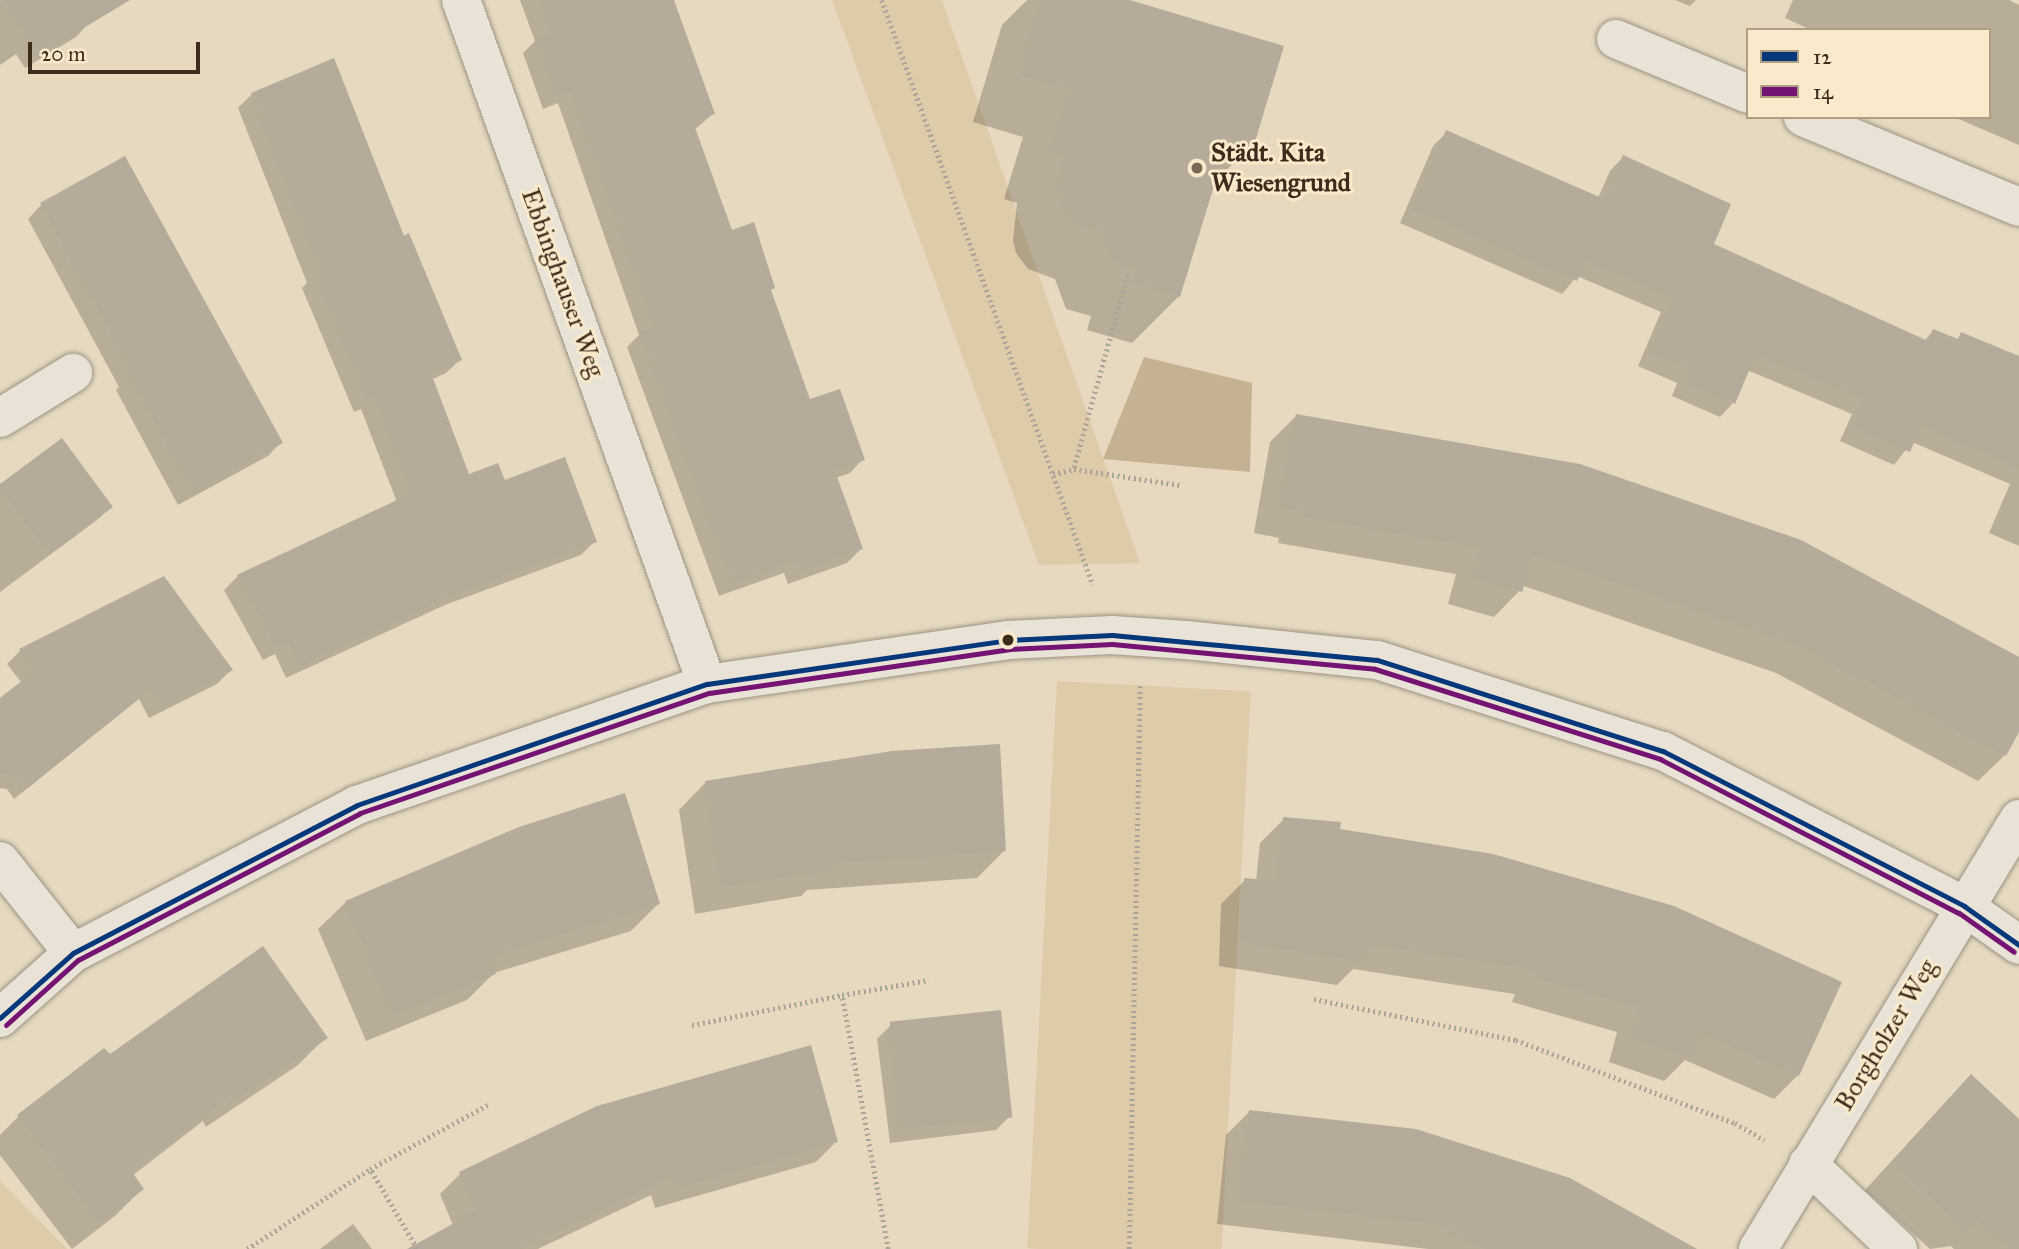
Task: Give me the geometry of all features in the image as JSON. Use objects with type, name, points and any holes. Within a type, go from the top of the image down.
[{"type":"street","name":"Ebbinghauser Weg","points":[[461,0],[707,684]]},
{"type":"street","points":[[1616,39],[1746,93]]},
{"type":"street","points":[[1808,119],[2019,207]]},
{"type":"street","points":[[0,418],[73,373]]},
{"type":"street","points":[[0,1018],[73,953],[357,805],[707,684],[1008,640],[1126,636],[1377,660],[1664,751],[1964,906],[2019,945]]},
{"type":"street","name":"Borgholzer Weg","points":[[1758,1249],[2019,819]]},
{"type":"street","points":[[0,861],[73,953]]},
{"type":"street","points":[[1808,1164],[1898,1249]]},
{"type":"path","points":[[882,0],[1053,474],[1126,636],[1129,1249]]},
{"type":"path","points":[[1074,470],[1128,275]]},
{"type":"path","points":[[1053,474],[1074,470],[1180,485]]},
{"type":"path","points":[[692,1025],[929,980]]},
{"type":"path","points":[[842,995],[888,1249]]},
{"type":"path","points":[[1314,999],[1516,1040],[1735,1123],[1808,1164]]},
{"type":"path","points":[[247,1249],[370,1169],[489,1104]]},
{"type":"path","points":[[370,1169],[417,1249]]},
{"type":"shaded area","points":[[832,0],[942,0],[1140,563],[1039,565]]},
{"type":"shaded area","points":[[1144,357],[1252,383],[1250,472],[1103,459]]},
{"type":"shaded area","points":[[1057,681],[1251,691],[1221,1249],[1027,1248]]},
{"type":"shaded area","points":[[0,1181],[67,1249],[0,1249]]},
{"type":"building","points":[[4,0],[130,0],[39,55]]},
{"type":"building","points":[[540,0],[674,0],[715,114],[693,122],[732,230],[754,222],[775,288],[771,290],[810,399],[840,389],[865,460],[835,471],[863,549],[802,571],[798,560],[733,583],[640,332],[655,327],[571,91],[556,96],[536,38],[552,32]]},
{"type":"building","points":[[1041,0],[1130,0],[1284,46],[1254,145],[1229,137],[1180,297],[1134,283],[1138,269],[1113,262],[1102,232],[1076,222],[1063,206],[1059,188],[1064,156],[1050,152],[1070,90],[1019,75]]},
{"type":"building","points":[[334,58],[404,236],[409,233],[462,360],[431,373],[469,474],[498,463],[505,480],[565,457],[597,542],[460,592],[300,666],[289,642],[277,648],[237,575],[412,493],[375,396],[368,399],[315,273],[321,271],[251,93]]},
{"type":"building","points":[[1446,130],[1604,199],[1623,155],[1731,204],[1714,244],[1928,341],[1933,329],[1958,339],[1961,332],[2019,356],[2019,468],[1921,426],[1910,452],[1853,427],[1865,400],[1756,354],[1735,404],[1684,382],[1689,369],[1650,352],[1674,298],[1586,261],[1577,281],[1412,209]]},
{"type":"building","points":[[125,156],[283,443],[193,492],[129,375],[133,373],[40,203]]},
{"type":"building","points":[[1296,414],[1580,464],[1801,540],[2019,657],[2019,732],[2006,756],[1803,647],[1534,555],[1522,592],[1473,578],[1481,548],[1303,517],[1304,512],[1280,507]]},
{"type":"building","points":[[62,438],[113,507],[49,554],[0,488],[0,484]]},
{"type":"building","points":[[164,576],[233,670],[163,706],[153,687],[29,787],[21,776],[0,774],[0,698],[36,670],[19,649]]},
{"type":"building","points":[[1000,744],[1006,851],[829,864],[830,870],[722,887],[705,781],[892,751]]},
{"type":"building","points":[[625,793],[660,904],[489,957],[496,974],[393,1015],[345,901],[519,827]]},
{"type":"building","points":[[1283,817],[1341,822],[1340,829],[1493,854],[1674,906],[1842,982],[1799,1076],[1701,1033],[1690,1058],[1632,1038],[1640,1008],[1535,978],[1538,970],[1366,944],[1363,962],[1242,942],[1244,878],[1277,881]]},
{"type":"building","points":[[263,946],[328,1038],[234,1101],[231,1095],[132,1172],[144,1189],[100,1223],[17,1115],[104,1048],[110,1054]]},
{"type":"building","points":[[1001,1010],[1012,1117],[901,1129],[890,1022]]},
{"type":"building","points":[[811,1045],[838,1142],[675,1189],[671,1176],[520,1249],[407,1249],[476,1211],[459,1172],[597,1106]]},
{"type":"building","points":[[1971,1074],[2019,1119],[2019,1249],[2011,1249],[1978,1220],[1968,1232],[1891,1162]]},
{"type":"building","points":[[1249,1110],[1416,1129],[1570,1178],[1697,1249],[1488,1249],[1448,1235],[1450,1226],[1239,1201]]},
{"type":"transit line","name":"12","points":[[0,1018],[73,953],[357,805],[707,684],[1008,640],[1112,635],[1377,660],[1663,751],[1964,906],[2019,945]]},
{"type":"transit line","name":"14","points":[[6,1025],[78,960],[360,813],[709,693],[1009,649],[1112,644],[1375,669],[1660,759],[1959,913],[2014,952]]},
{"type":"place","name":"Städt. Kita Wiesengrund","points":[[1197,168]]}]
